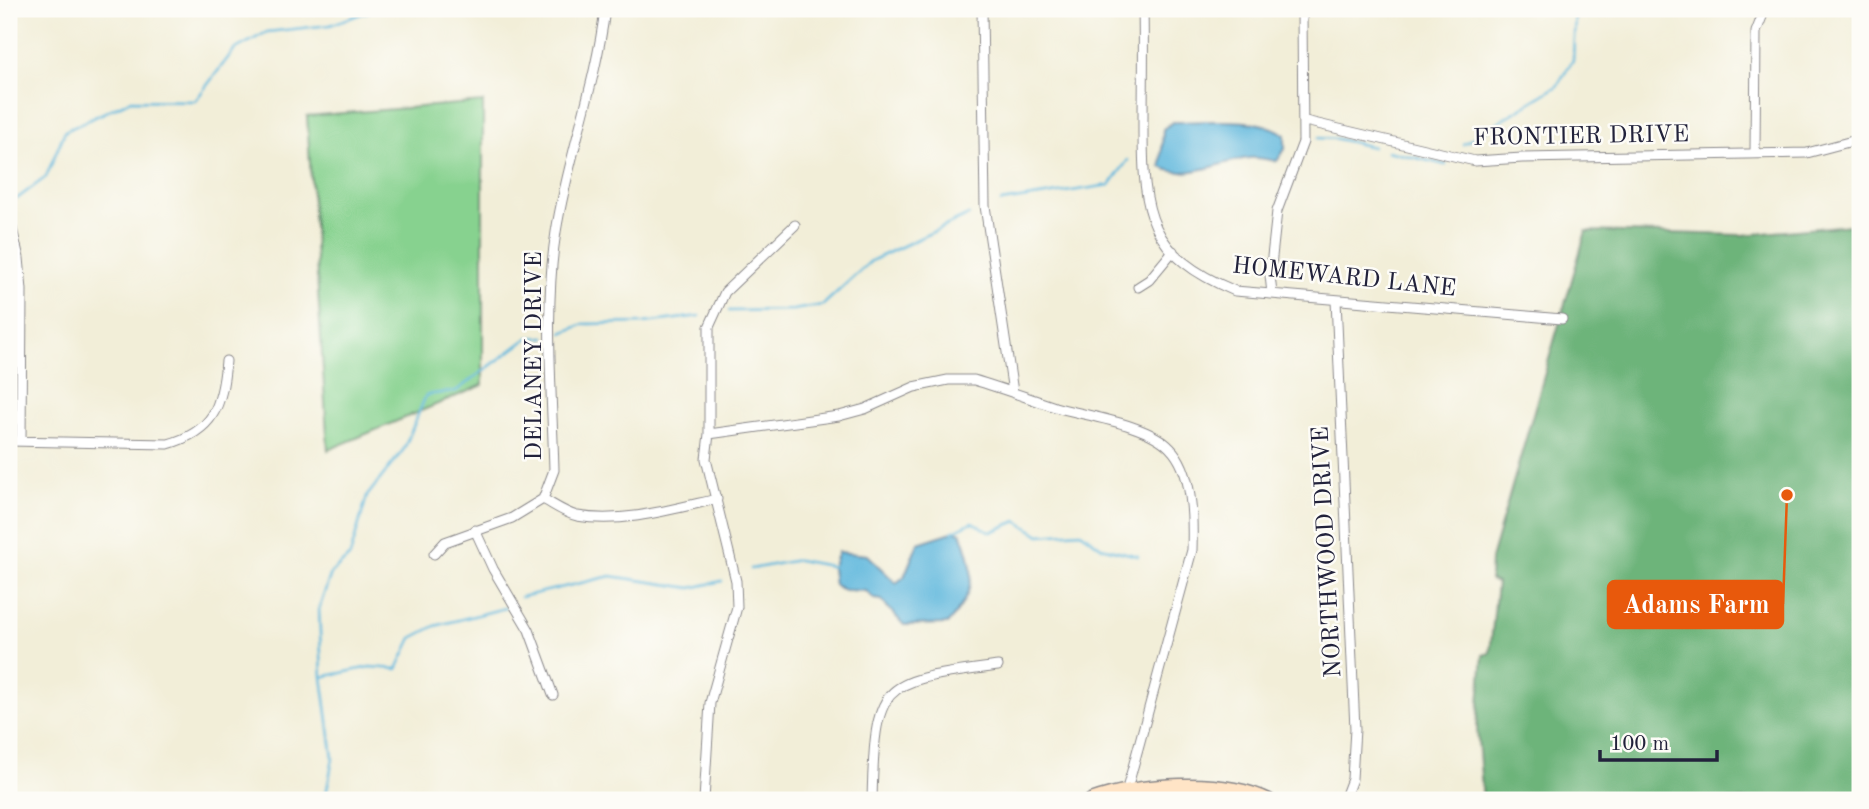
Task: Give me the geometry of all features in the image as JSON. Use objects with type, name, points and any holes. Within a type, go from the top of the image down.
[{"type":"street","name":"DELANEY DRIVE","points":[[544,499],[554,470],[552,263],[565,184],[600,51],[605,9]]},
{"type":"street","points":[[982,9],[985,206],[1013,392]]},
{"type":"street","name":"HOMEWARD LANE","points":[[1143,9],[1144,191],[1151,216],[1173,251],[1199,274],[1235,290],[1562,319]]},
{"type":"street","points":[[1272,294],[1269,275],[1277,211],[1300,158],[1305,121],[1302,9]]},
{"type":"street","points":[[1755,152],[1756,32],[1765,9]]},
{"type":"street","name":"FRONTIER DRIVE","points":[[1305,121],[1475,161],[1755,152],[1807,153],[1860,139]]},
{"type":"street","points":[[9,216],[19,258],[22,290],[21,441]]},
{"type":"street","points":[[704,800],[710,702],[737,607],[736,581],[706,459],[709,434],[709,327],[725,292],[794,225]]},
{"type":"street","points":[[1138,287],[1149,280],[1173,251]]},
{"type":"street","name":"NORTHWOOD DRIVE","points":[[1336,300],[1355,729],[1352,779],[1343,800]]},
{"type":"street","points":[[9,441],[168,444],[187,438],[202,429],[213,416],[222,397],[226,361]]},
{"type":"street","points":[[709,434],[839,416],[865,409],[914,387],[947,380],[974,380],[1149,435],[1170,448],[1184,473],[1192,520],[1192,550],[1127,789]]},
{"type":"street","points":[[433,554],[445,542],[512,518],[544,499],[567,512],[597,518],[619,517],[716,499]]},
{"type":"street","points":[[475,530],[493,569],[529,630],[553,695]]},
{"type":"street","points":[[872,800],[874,742],[879,712],[892,691],[923,677],[999,666]]},
{"type":"street","points":[[1091,800],[1148,786],[1225,788],[1269,800]]},
{"type":"green space","points":[[483,102],[483,385],[328,450],[307,116]]},
{"type":"green space","points":[[1860,224],[1860,800],[1483,800],[1477,728],[1483,655],[1490,653],[1497,583],[1490,580],[1491,559],[1586,231],[1742,235]]},
{"type":"water","points":[[1231,121],[1262,125],[1285,135],[1285,149],[1277,161],[1249,158],[1193,171],[1171,171],[1161,167],[1163,129],[1173,122]]},
{"type":"water","points":[[955,531],[961,533],[970,558],[971,580],[964,601],[947,624],[904,625],[881,600],[874,599],[866,591],[844,590],[834,585],[832,568],[838,552],[867,555],[896,583],[904,577],[918,543]]},
{"type":"waterway","points":[[18,198],[46,177],[65,131],[131,100],[195,101],[234,50],[267,32],[330,25],[375,9]]},
{"type":"waterway","points":[[1463,144],[1557,86],[1573,60],[1575,14],[1579,9]]},
{"type":"waterway","points":[[1318,138],[1373,147]]},
{"type":"waterway","points":[[1387,151],[1446,165]]},
{"type":"waterway","points":[[1001,202],[1110,185],[1128,160]]},
{"type":"waterway","points":[[729,311],[793,310],[823,305],[871,261],[969,215]]},
{"type":"waterway","points":[[562,333],[584,324],[644,323],[700,316]]},
{"type":"waterway","points":[[325,800],[333,758],[322,677],[319,609],[331,573],[350,556],[367,496],[404,449],[426,395],[456,391],[528,338],[545,337]]},
{"type":"waterway","points":[[952,532],[972,522],[991,532],[1017,521],[1040,535],[1081,532],[1101,547],[1138,556]]},
{"type":"waterway","points":[[751,569],[798,560],[835,567]]},
{"type":"waterway","points":[[521,597],[611,576],[691,588],[722,581]]},
{"type":"waterway","points":[[322,677],[370,667],[397,669],[412,638],[435,626],[505,608]]},
{"type":"place","name":"Adams Farm","points":[[1787,495]]}]
